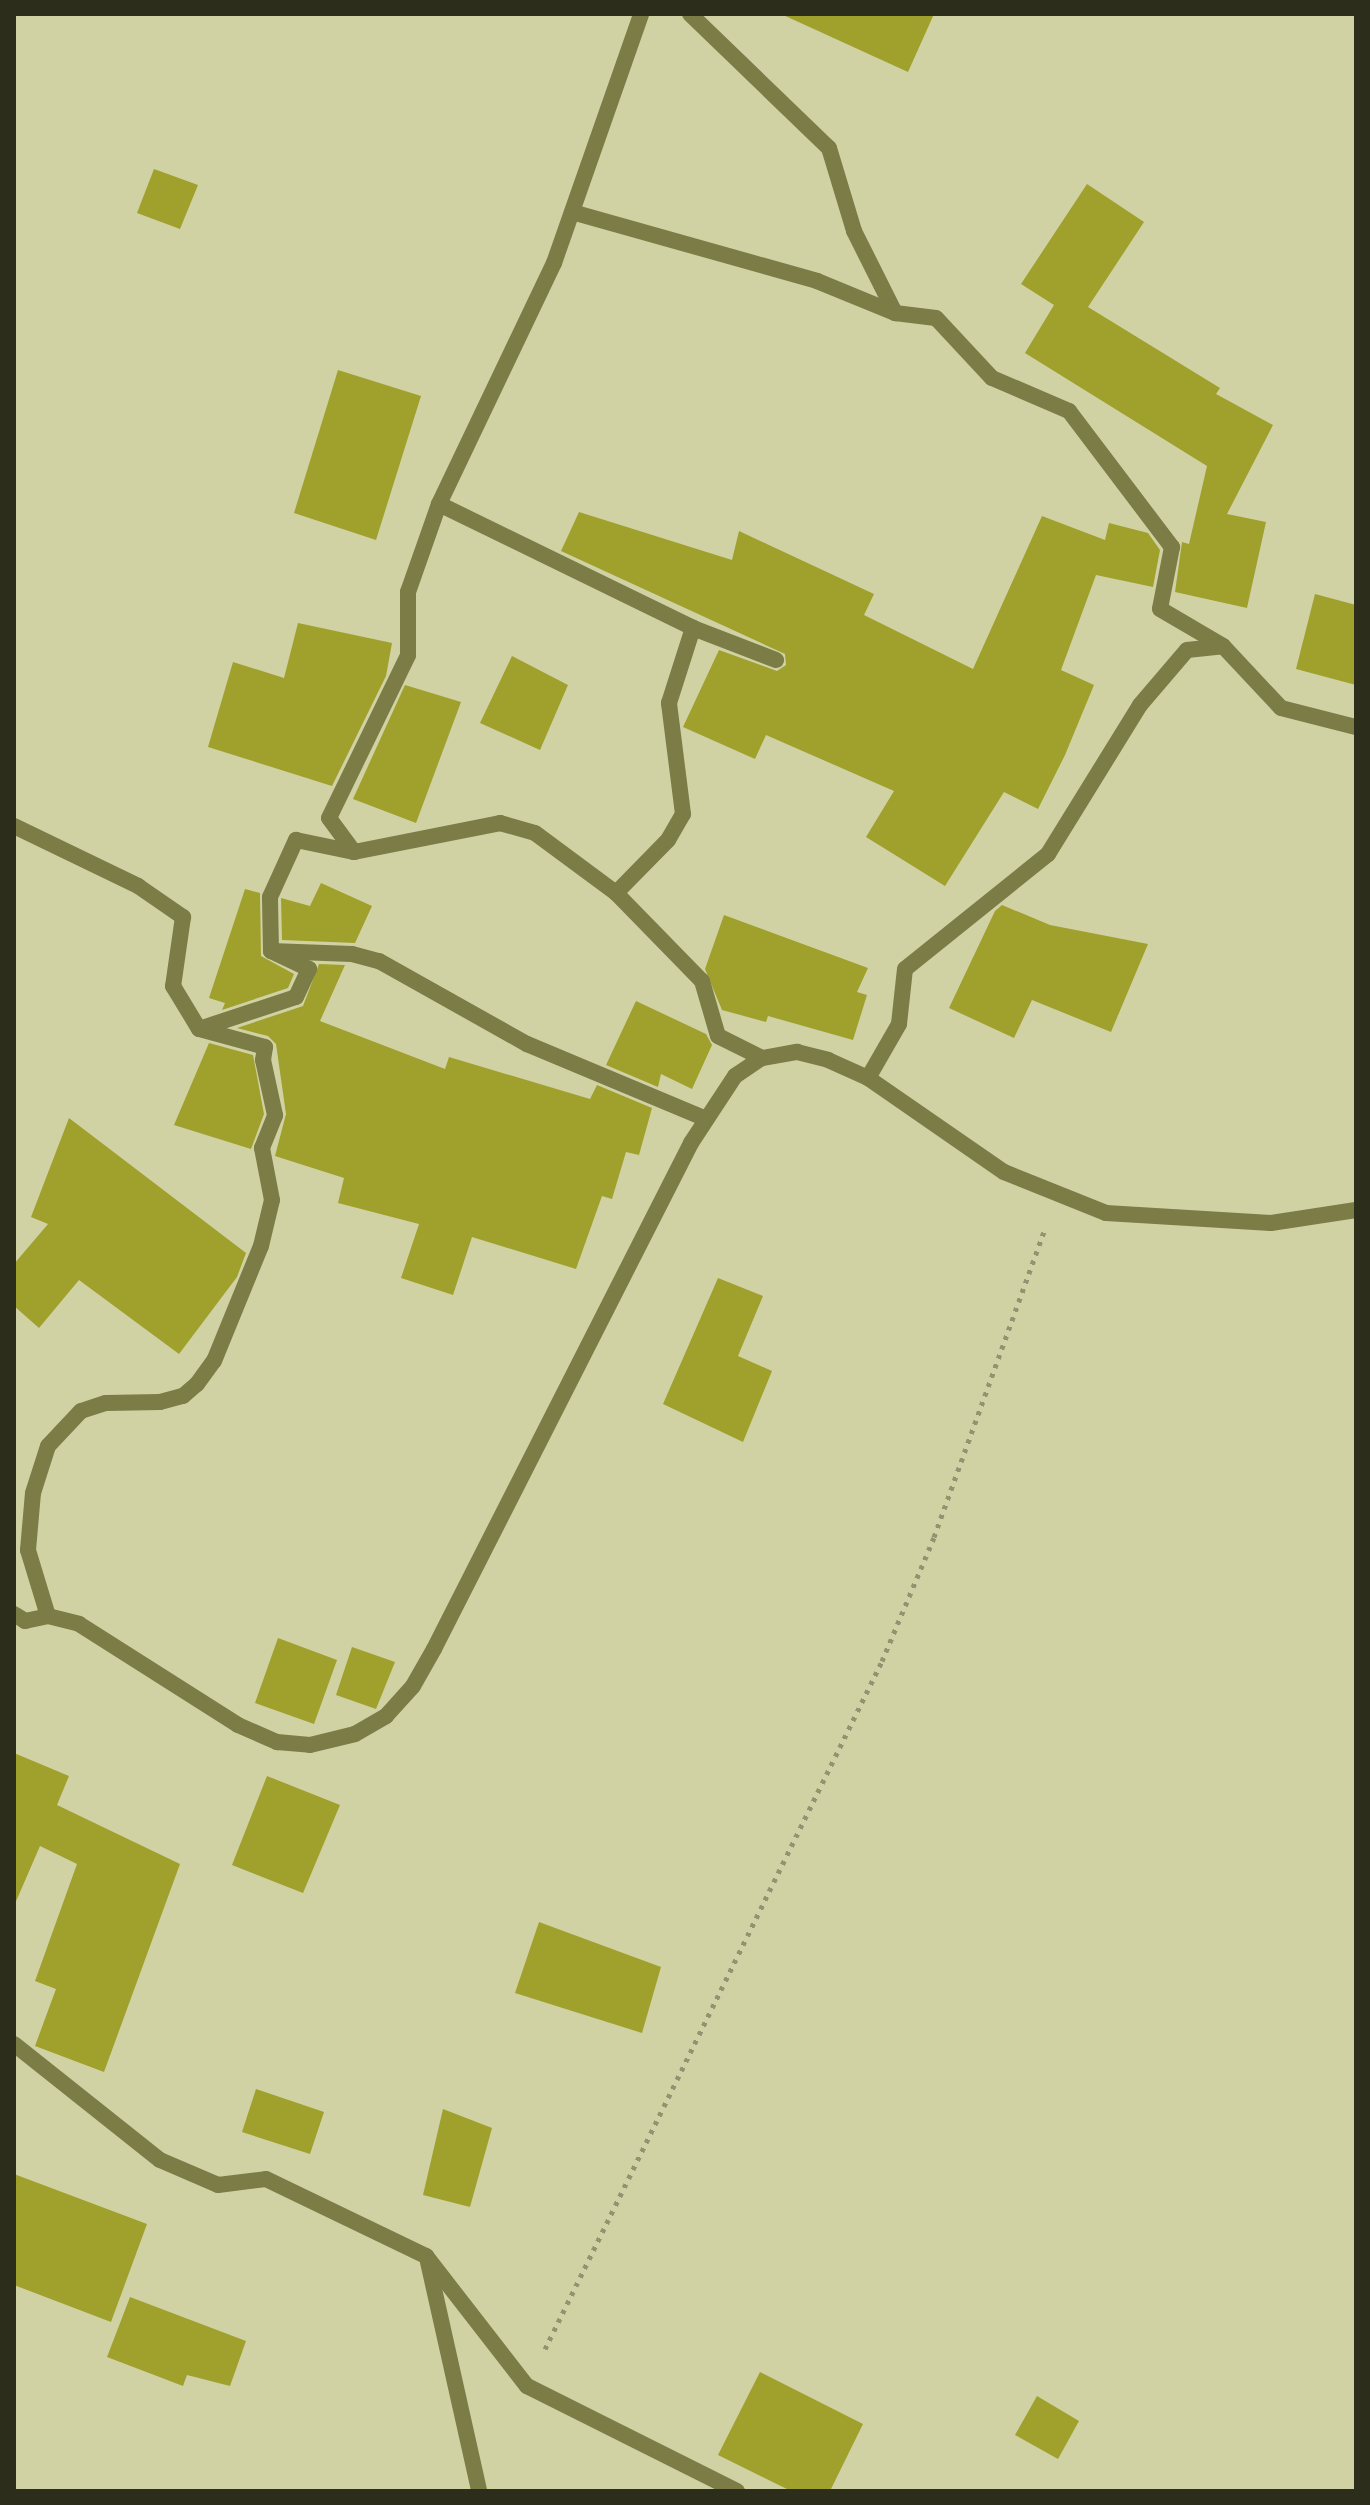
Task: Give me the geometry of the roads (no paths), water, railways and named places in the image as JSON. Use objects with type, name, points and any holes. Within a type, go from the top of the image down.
[{"type":"street","points":[[354,852],[329,818],[408,655],[408,592],[439,504],[554,263],[641,14]]},
{"type":"street","points":[[690,14],[829,148],[854,231],[895,313]]},
{"type":"street","points":[[572,212],[830,285],[895,313],[936,318],[992,378],[1069,411],[1172,547],[1160,609],[1223,646],[1281,708],[1356,727]]},
{"type":"street","points":[[439,504],[693,628],[776,660]]},
{"type":"street","points":[[616,893],[668,840],[683,814],[669,703],[693,628]]},
{"type":"street","points":[[868,1078],[899,1024],[905,969],[1048,854],[1166,668],[1187,650],[1223,646]]},
{"type":"street","points":[[271,951],[270,897],[296,840],[354,852],[500,823],[535,833],[616,893],[702,981],[718,1036],[762,1058]]},
{"type":"street","points":[[14,826],[138,886],[183,917],[173,986],[199,1029],[265,1047],[263,1060],[275,1115],[262,1148],[272,1200],[268,1223],[214,1361],[197,1384],[172,1399],[106,1403],[81,1411],[48,1446],[33,1493],[28,1550],[48,1616]]},
{"type":"street","points":[[199,1029],[296,997],[309,969],[271,951]]},
{"type":"street","points":[[271,951],[352,954],[379,961],[527,1044],[706,1119]]},
{"type":"street","points":[[14,1614],[25,1621],[48,1616],[79,1624],[238,1725],[277,1742],[310,1745],[355,1734],[386,1716],[413,1686],[434,1649],[706,1119],[735,1076],[762,1058],[797,1052],[868,1078],[952,1139],[1057,1197],[1106,1213],[1179,1221],[1271,1223],[1356,1210]]},
{"type":"street","points":[[14,2044],[160,2160],[218,2185],[266,2179],[426,2256],[527,2386],[737,2491]]},
{"type":"street","points":[[426,2256],[479,2491]]}]
